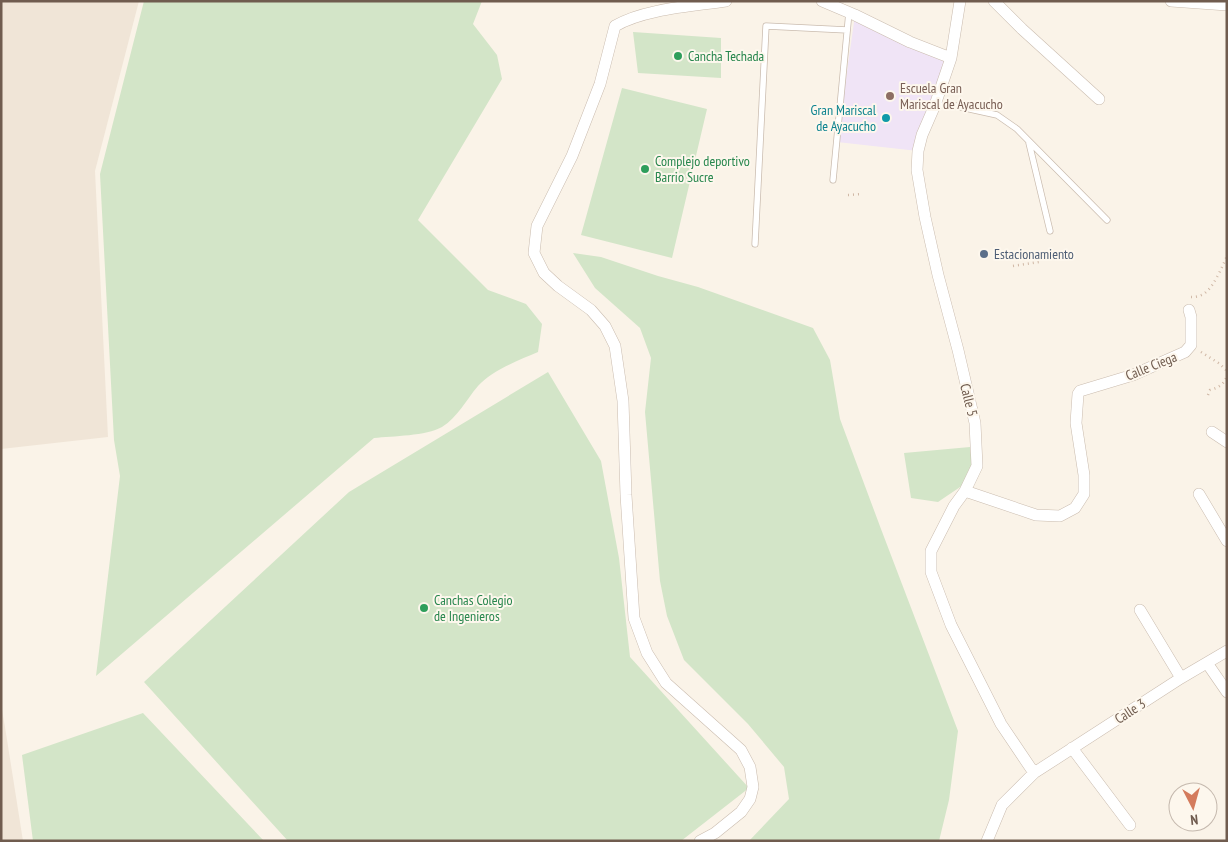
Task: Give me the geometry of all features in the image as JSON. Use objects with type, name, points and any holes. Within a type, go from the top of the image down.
[{"type":"street","points":[[700,841],[715,833],[741,812],[750,799],[752,787],[750,767],[741,750],[666,683],[647,653],[634,618],[626,495],[624,400],[615,346],[605,326],[591,310],[558,286],[544,273],[534,253],[537,226],[572,156],[600,84],[615,26],[628,19],[658,11],[726,1]]},
{"type":"street","points":[[822,1],[910,42],[951,58]]},
{"type":"street","name":"Calle 5","points":[[960,1],[951,58],[935,105],[922,135],[918,151],[917,170],[938,275],[975,423],[977,466],[931,551],[931,572],[951,625],[1001,724],[1034,773]]},
{"type":"street","points":[[994,1],[1099,99]]},
{"type":"street","points":[[1171,1],[1227,5]]},
{"type":"street","name":"Calle Ciega","points":[[964,491],[1036,514],[1060,516],[1075,508],[1084,494],[1084,475],[1076,423],[1077,398],[1080,391],[1133,375],[1185,352],[1192,345],[1189,310]]},
{"type":"street","points":[[1212,432],[1227,442]]},
{"type":"street","points":[[1199,494],[1227,541]]},
{"type":"street","points":[[1140,610],[1181,678]]},
{"type":"street","name":"Calle 3","points":[[987,841],[1002,805],[1034,773],[1181,678],[1227,651]]},
{"type":"street","points":[[1207,663],[1227,692]]},
{"type":"street","points":[[1072,748],[1130,825]]},
{"type":"lane","points":[[833,180],[849,12]]},
{"type":"lane","points":[[755,244],[766,26],[847,30]]},
{"type":"lane","points":[[935,105],[956,106],[997,115],[1017,129],[1107,220]]},
{"type":"lane","points":[[1029,143],[1050,231]]},
{"type":"path","points":[[848,195],[862,194]]},
{"type":"path","points":[[1185,298],[1196,297],[1207,292],[1221,270],[1227,256]]},
{"type":"path","points":[[1013,266],[1039,262]]},
{"type":"path","points":[[1192,345],[1227,371]]},
{"type":"path","points":[[1208,395],[1210,390],[1217,389],[1223,383],[1227,375]]},
{"type":"shaded area","points":[[1,1],[139,1],[95,171],[108,437],[1,449]]},
{"type":"shaded area","name":"Escuela Gran Mariscal de Ayacucho","points":[[855,15],[951,58],[918,151],[837,142]]},
{"type":"shaded area","points":[[1,704],[5,727],[23,841],[1,841]]},
{"type":"green space","points":[[144,1],[482,1],[473,24],[497,55],[502,79],[418,220],[488,290],[526,304],[542,324],[538,352],[490,375],[478,386],[448,423],[442,427],[418,434],[374,438],[96,676],[120,476],[114,440],[100,174]]},
{"type":"green space","name":"Cancha Techada","points":[[633,32],[721,38],[721,78],[638,73]]},
{"type":"green space","points":[[622,88],[707,109],[672,258],[581,235]]},
{"type":"green space","points":[[573,253],[601,257],[698,287],[813,328],[830,360],[840,419],[958,731],[949,800],[939,841],[749,841],[789,799],[784,767],[748,724],[684,660],[667,616],[660,581],[645,412],[651,358],[640,328],[595,288]]},
{"type":"green space","name":"Canchas Colegio de Ingenieros","points":[[548,372],[601,461],[619,558],[630,657],[749,788],[681,841],[288,841],[144,682],[349,492]]},
{"type":"green space","points":[[970,447],[972,463],[966,483],[938,502],[911,498],[904,453]]},
{"type":"green space","points":[[143,713],[264,841],[33,841],[22,755]]},
{"type":"place","name":"Cancha Techada","points":[[678,56]]},
{"type":"place","name":"Escuela Gran Mariscal de Ayacucho","points":[[890,96]]},
{"type":"place","name":"Gran Mariscal de Ayacucho","points":[[886,118]]},
{"type":"place","name":"Complejo deportivo Barrio Sucre","points":[[645,169]]},
{"type":"place","name":"Estacionamiento","points":[[984,254]]},
{"type":"place","name":"Canchas Colegio de Ingenieros","points":[[424,608]]}]
